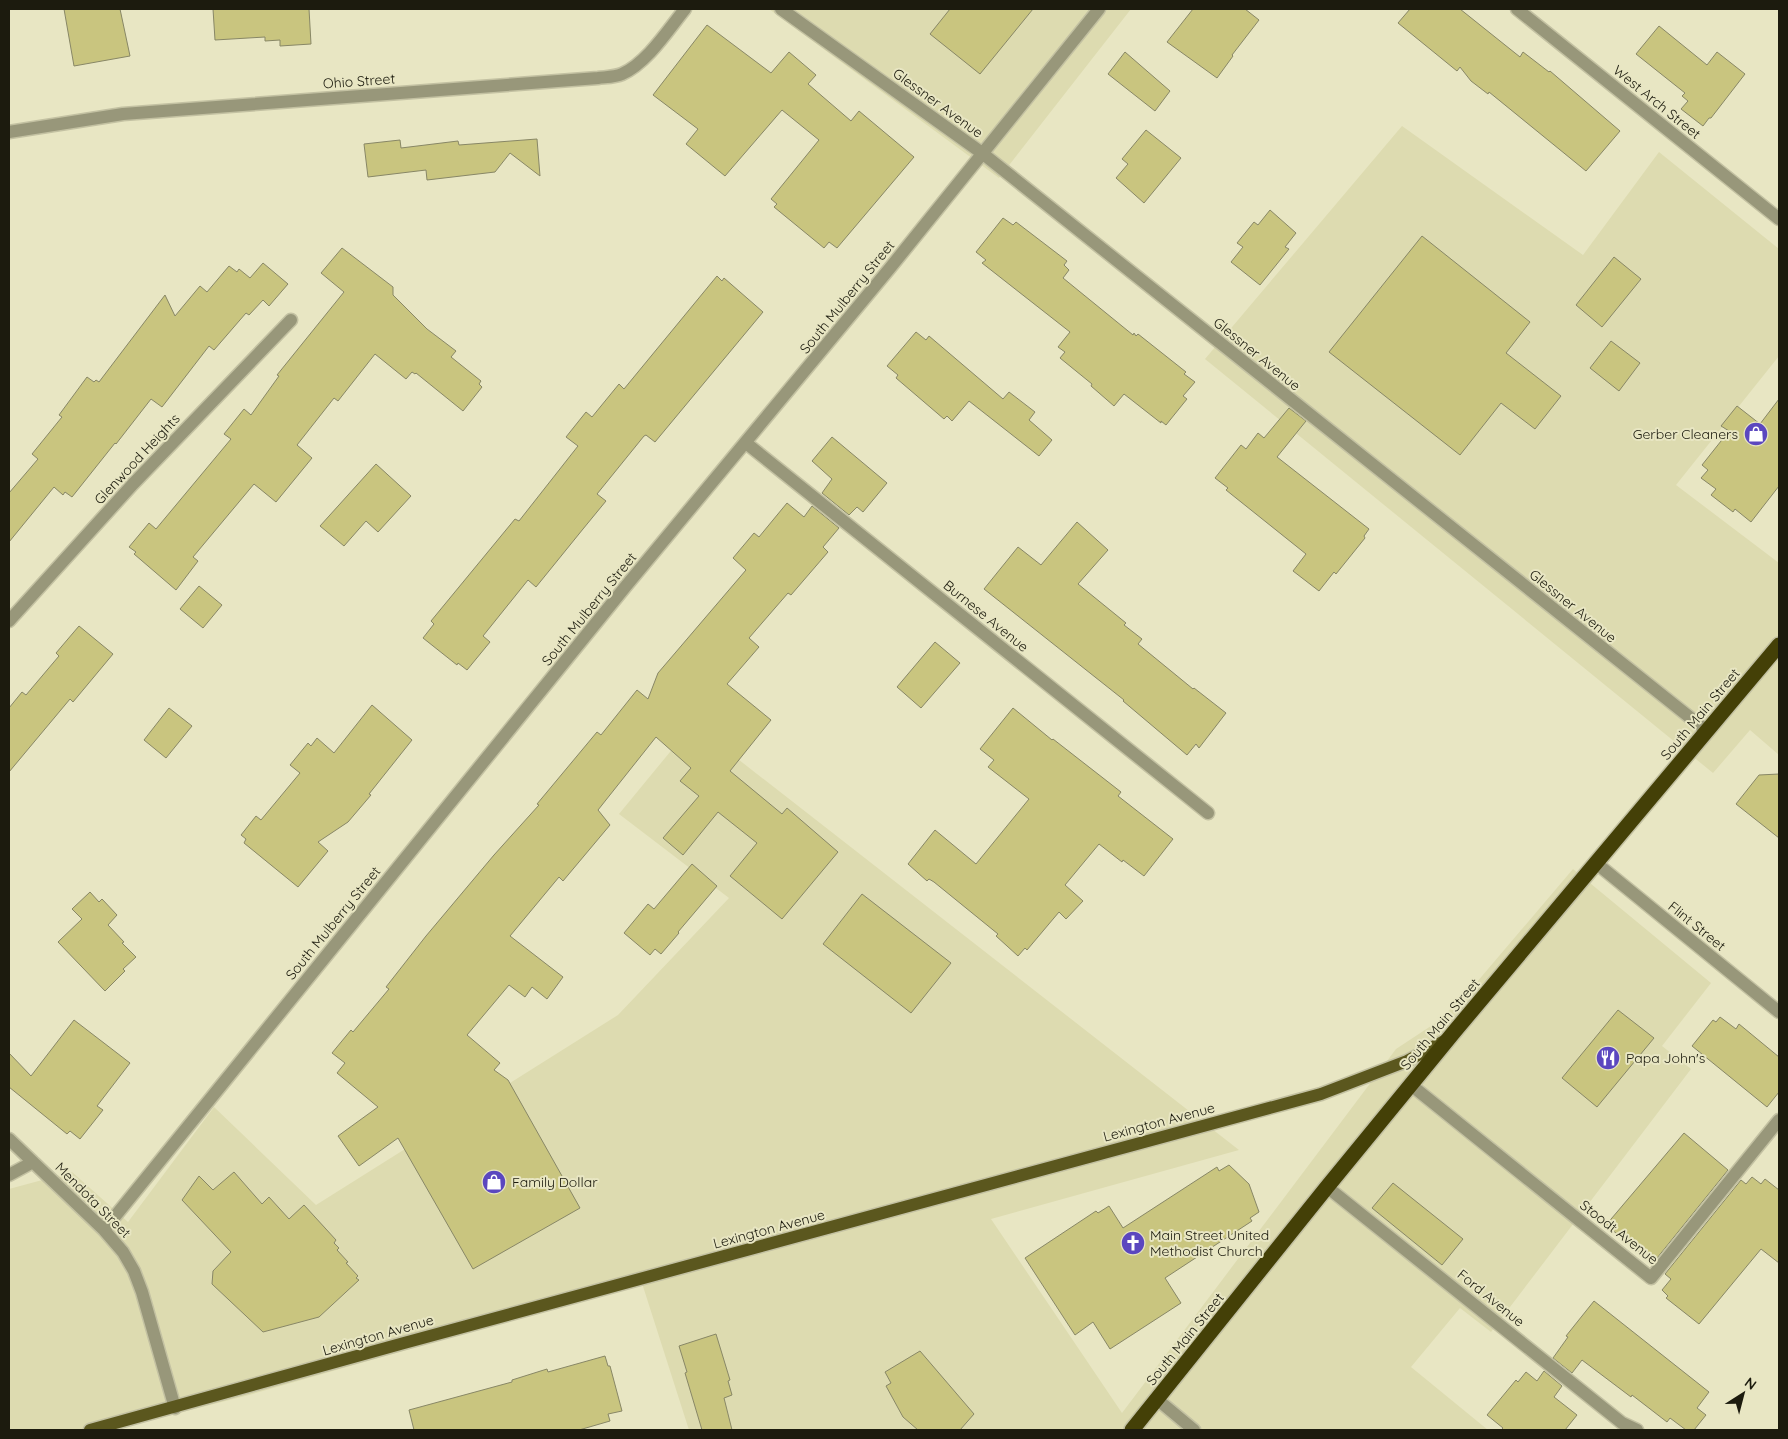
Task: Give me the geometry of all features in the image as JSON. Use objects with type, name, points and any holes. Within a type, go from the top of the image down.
[{"type":"highway","name":"South Main Street","points":[[1132,1430],[1448,1039],[1779,645]]},
{"type":"main road","name":"Lexington Avenue","points":[[90,1430],[1322,1094],[1408,1061],[1448,1039]]},
{"type":"street","name":"Ohio Street","points":[[9,132],[123,114],[598,78],[621,74],[638,64],[685,9]]},
{"type":"street","name":"Glessner Avenue","points":[[781,9],[982,154],[1707,731]]},
{"type":"street","name":"South Mulberry Street","points":[[104,1230],[592,629],[890,268],[1099,9]]},
{"type":"street","name":"West Arch Street","points":[[1517,9],[1779,219]]},
{"type":"street","name":"Glenwood Heights","points":[[9,621],[133,484],[291,320]]},
{"type":"street","name":"Burnese Avenue","points":[[746,443],[1208,813]]},
{"type":"street","name":"Flint Street","points":[[1596,863],[1779,1012]]},
{"type":"street","name":"Stoodt Avenue","points":[[1411,1085],[1651,1278],[1779,1120]]},
{"type":"street","name":"Mendota Street","points":[[9,1139],[104,1230],[123,1252],[134,1271],[142,1292],[175,1408]]},
{"type":"street","points":[[9,1176],[33,1162]]},
{"type":"street","name":"Ford Avenue","points":[[1327,1187],[1622,1423],[1637,1430]]},
{"type":"street","points":[[1158,1400],[1194,1430]]},
{"type":"shaded area","points":[[769,9],[1131,9],[999,178]]},
{"type":"shaded area","points":[[1402,126],[1583,255],[1659,152],[1779,249],[1779,356],[1676,485],[1779,563],[1779,755],[1750,730],[1713,773],[1205,359]]},
{"type":"shaded area","points":[[693,724],[1239,1150],[991,1219],[1122,1413],[1396,1049],[1437,1022],[1471,989],[1573,869],[1711,983],[1662,1046],[1691,1069],[1491,1332],[1460,1308],[1411,1367],[1488,1430],[689,1430],[640,1277],[438,1341],[249,1395],[112,1430],[9,1430],[9,1189],[72,1172],[128,1222],[214,1107],[316,1205],[618,1015],[729,898],[619,814]]},
{"type":"building","points":[[64,9],[120,9],[130,56],[74,66]]},
{"type":"building","points":[[213,9],[309,9],[311,44],[280,46],[280,40],[265,41],[265,37],[215,40]]},
{"type":"building","points":[[950,9],[1033,9],[980,74],[930,34]]},
{"type":"building","points":[[1193,9],[1245,9],[1259,20],[1217,78],[1167,42]]},
{"type":"building","points":[[1410,9],[1460,9],[1520,57],[1523,52],[1550,71],[1620,131],[1586,171],[1489,92],[1488,94],[1471,81],[1460,67],[1457,71],[1398,23]]},
{"type":"building","points":[[707,25],[771,73],[789,52],[816,75],[808,84],[851,121],[859,111],[914,157],[837,248],[829,242],[824,248],[774,207],[777,204],[771,199],[819,140],[782,110],[725,176],[686,144],[698,129],[653,95]]},
{"type":"building","points":[[1659,26],[1707,65],[1717,52],[1745,74],[1703,126],[1681,109],[1688,101],[1682,96],[1685,93],[1636,54]]},
{"type":"building","points":[[1125,52],[1170,91],[1155,111],[1108,74]]},
{"type":"building","points":[[1146,130],[1181,158],[1144,203],[1116,178],[1128,164],[1122,159]]},
{"type":"building","points":[[537,139],[540,176],[510,153],[495,172],[427,180],[426,170],[368,177],[364,144],[400,140],[401,148],[458,141],[459,145]]},
{"type":"building","points":[[1270,210],[1296,233],[1285,247],[1289,249],[1260,285],[1231,262],[1243,247],[1237,243],[1254,222],[1258,225]]},
{"type":"building","points":[[1003,218],[1013,225],[1016,222],[1067,261],[1064,265],[1069,270],[1063,278],[1133,335],[1134,333],[1136,336],[1138,334],[1186,372],[1184,374],[1195,382],[1183,396],[1187,399],[1166,425],[1124,394],[1114,406],[1091,386],[1092,384],[1060,358],[1065,352],[1058,347],[1070,332],[982,263],[986,260],[976,252]]},
{"type":"building","points":[[1422,236],[1530,322],[1506,353],[1561,396],[1535,429],[1501,403],[1460,455],[1329,352]]},
{"type":"building","points":[[342,248],[393,287],[393,295],[427,329],[456,351],[451,357],[481,381],[479,384],[482,387],[463,411],[416,373],[412,372],[406,379],[375,354],[338,401],[334,398],[297,445],[312,458],[276,502],[254,484],[193,557],[198,561],[176,590],[134,554],[136,552],[129,547],[149,523],[156,529],[231,439],[224,434],[244,409],[251,415],[279,376],[277,375],[344,292],[321,273]]},
{"type":"building","points":[[1614,257],[1641,279],[1602,327],[1576,305]]},
{"type":"building","points":[[263,263],[288,284],[269,306],[263,300],[249,315],[246,313],[214,350],[209,346],[162,407],[151,399],[72,497],[65,492],[63,495],[54,487],[9,542],[9,493],[38,459],[32,454],[62,417],[59,415],[87,377],[94,382],[96,380],[99,382],[165,295],[175,316],[200,286],[207,292],[229,266],[237,272],[239,269],[250,278]]},
{"type":"building","points":[[717,276],[722,281],[724,278],[763,312],[655,442],[646,435],[644,436],[597,494],[606,501],[536,587],[528,580],[483,636],[490,642],[467,670],[458,663],[457,665],[423,638],[434,624],[431,621],[515,519],[519,521],[578,446],[566,437],[586,412],[592,417],[619,384],[624,389]]},
{"type":"building","points":[[916,332],[926,340],[929,336],[1003,399],[1009,392],[1035,412],[1029,420],[1052,440],[1039,456],[969,401],[952,421],[947,416],[944,419],[896,378],[898,375],[887,366]]},
{"type":"building","points":[[1611,341],[1640,363],[1619,391],[1590,368]]},
{"type":"building","points":[[1779,399],[1779,486],[1751,522],[1735,509],[1733,512],[1711,495],[1716,489],[1701,478],[1708,470],[1702,465],[1729,431],[1721,426],[1737,406],[1760,424]]},
{"type":"building","points":[[1289,408],[1306,421],[1277,457],[1369,529],[1364,536],[1365,538],[1336,574],[1334,572],[1319,591],[1293,571],[1306,554],[1226,490],[1228,488],[1215,478],[1241,445],[1246,449],[1258,433],[1264,438]]},
{"type":"building","points":[[832,437],[887,483],[863,512],[857,507],[849,515],[822,493],[832,479],[812,461]]},
{"type":"building","points":[[376,464],[411,496],[378,532],[366,521],[344,546],[320,526]]},
{"type":"building","points":[[787,503],[804,517],[812,506],[839,528],[823,547],[828,552],[791,595],[788,593],[749,638],[759,647],[727,684],[771,720],[730,771],[782,814],[787,808],[838,852],[782,919],[730,876],[757,843],[718,812],[683,855],[663,838],[699,796],[680,781],[691,768],[656,737],[598,810],[610,825],[563,881],[559,877],[510,936],[563,977],[547,999],[532,987],[525,997],[509,985],[467,1035],[500,1063],[494,1070],[508,1080],[580,1208],[473,1269],[398,1138],[359,1166],[338,1136],[378,1107],[337,1073],[345,1063],[332,1053],[351,1030],[353,1032],[389,989],[386,987],[426,936],[539,805],[537,804],[597,732],[601,735],[637,690],[648,699],[658,673],[746,570],[733,558],[754,533],[759,537]]},
{"type":"building","points":[[1077,522],[1108,550],[1078,584],[1126,623],[1124,625],[1142,639],[1138,644],[1226,713],[1199,748],[1196,744],[1187,755],[1124,700],[984,589],[1018,547],[1041,565]]},
{"type":"building","points":[[199,586],[222,605],[203,628],[180,609]]},
{"type":"building","points":[[79,626],[113,654],[73,702],[70,699],[9,772],[9,708],[22,692],[26,695],[59,656],[56,653]]},
{"type":"building","points":[[935,642],[960,663],[921,708],[897,687]]},
{"type":"building","points":[[372,705],[412,740],[369,794],[371,795],[348,822],[318,842],[328,851],[298,887],[244,843],[246,839],[241,835],[256,816],[261,820],[300,773],[290,765],[308,743],[311,746],[317,738],[334,753]]},
{"type":"building","points":[[169,708],[192,726],[166,758],[144,740]]},
{"type":"building","points":[[1013,708],[1121,792],[1118,796],[1173,839],[1144,876],[1099,844],[1065,885],[1083,901],[1066,919],[1059,912],[1027,950],[1025,948],[1018,956],[996,936],[998,934],[934,882],[929,879],[927,881],[908,864],[935,830],[976,864],[1029,799],[988,767],[994,760],[980,749]]},
{"type":"building","points":[[1779,774],[1779,838],[1736,804],[1759,775]]},
{"type":"building","points":[[692,864],[717,886],[661,954],[655,949],[650,955],[624,933],[648,904],[654,909]]},
{"type":"building","points":[[90,892],[99,902],[102,899],[117,915],[108,925],[136,957],[123,969],[125,971],[105,991],[58,942],[82,919],[72,909]]},
{"type":"building","points":[[862,894],[951,963],[911,1013],[823,944]]},
{"type":"building","name":"Papa John's","points":[[1618,1010],[1654,1038],[1597,1107],[1562,1078]]},
{"type":"building","points":[[1720,1017],[1736,1029],[1739,1024],[1779,1057],[1779,1092],[1767,1107],[1692,1046],[1713,1020],[1716,1022]]},
{"type":"building","points":[[74,1020],[130,1063],[97,1106],[103,1110],[80,1139],[70,1131],[67,1134],[9,1087],[9,1053],[31,1076]]},
{"type":"building","points":[[1684,1133],[1728,1170],[1653,1263],[1606,1225]]},
{"type":"building","name":"Main Street United Methodist Church","points":[[1229,1165],[1249,1184],[1259,1212],[1250,1218],[1252,1221],[1165,1278],[1181,1303],[1110,1349],[1093,1322],[1075,1335],[1025,1258],[1096,1211],[1098,1213],[1109,1206],[1123,1228],[1217,1167],[1219,1171]]},
{"type":"building","points":[[234,1172],[262,1204],[269,1197],[289,1219],[304,1205],[336,1240],[334,1243],[339,1248],[337,1250],[358,1276],[356,1278],[359,1280],[319,1317],[263,1332],[212,1284],[213,1271],[231,1252],[182,1200],[199,1176],[213,1190]]},
{"type":"building","points":[[1752,1177],[1761,1184],[1765,1179],[1779,1190],[1779,1263],[1761,1249],[1699,1324],[1666,1298],[1668,1296],[1662,1290],[1671,1279],[1665,1274],[1741,1180],[1746,1184]]},
{"type":"building","points":[[1393,1183],[1463,1239],[1442,1265],[1372,1208]]},
{"type":"building","points":[[1594,1301],[1709,1392],[1697,1408],[1706,1415],[1694,1430],[1686,1430],[1670,1418],[1667,1422],[1582,1360],[1572,1373],[1553,1358],[1568,1337],[1566,1336]]},
{"type":"building","points":[[716,1334],[730,1380],[728,1381],[732,1395],[724,1398],[732,1430],[702,1430],[679,1346]]},
{"type":"building","points":[[920,1351],[974,1414],[960,1430],[918,1430],[903,1417],[886,1386],[891,1383],[885,1372]]},
{"type":"building","points":[[605,1356],[608,1366],[610,1366],[622,1411],[608,1414],[610,1421],[579,1430],[414,1430],[409,1410],[512,1382],[512,1380],[547,1369],[548,1372]]},
{"type":"building","points":[[1544,1371],[1562,1386],[1554,1397],[1577,1415],[1565,1430],[1501,1430],[1503,1428],[1487,1415],[1516,1380],[1518,1382],[1526,1372],[1537,1381]]},
{"type":"place","name":"Gerber Cleaners","points":[[1756,434]]},
{"type":"place","name":"Papa John's","points":[[1608,1058]]},
{"type":"place","name":"Family Dollar","points":[[494,1182]]},
{"type":"place","name":"Main Street United Methodist Church","points":[[1133,1243]]}]
